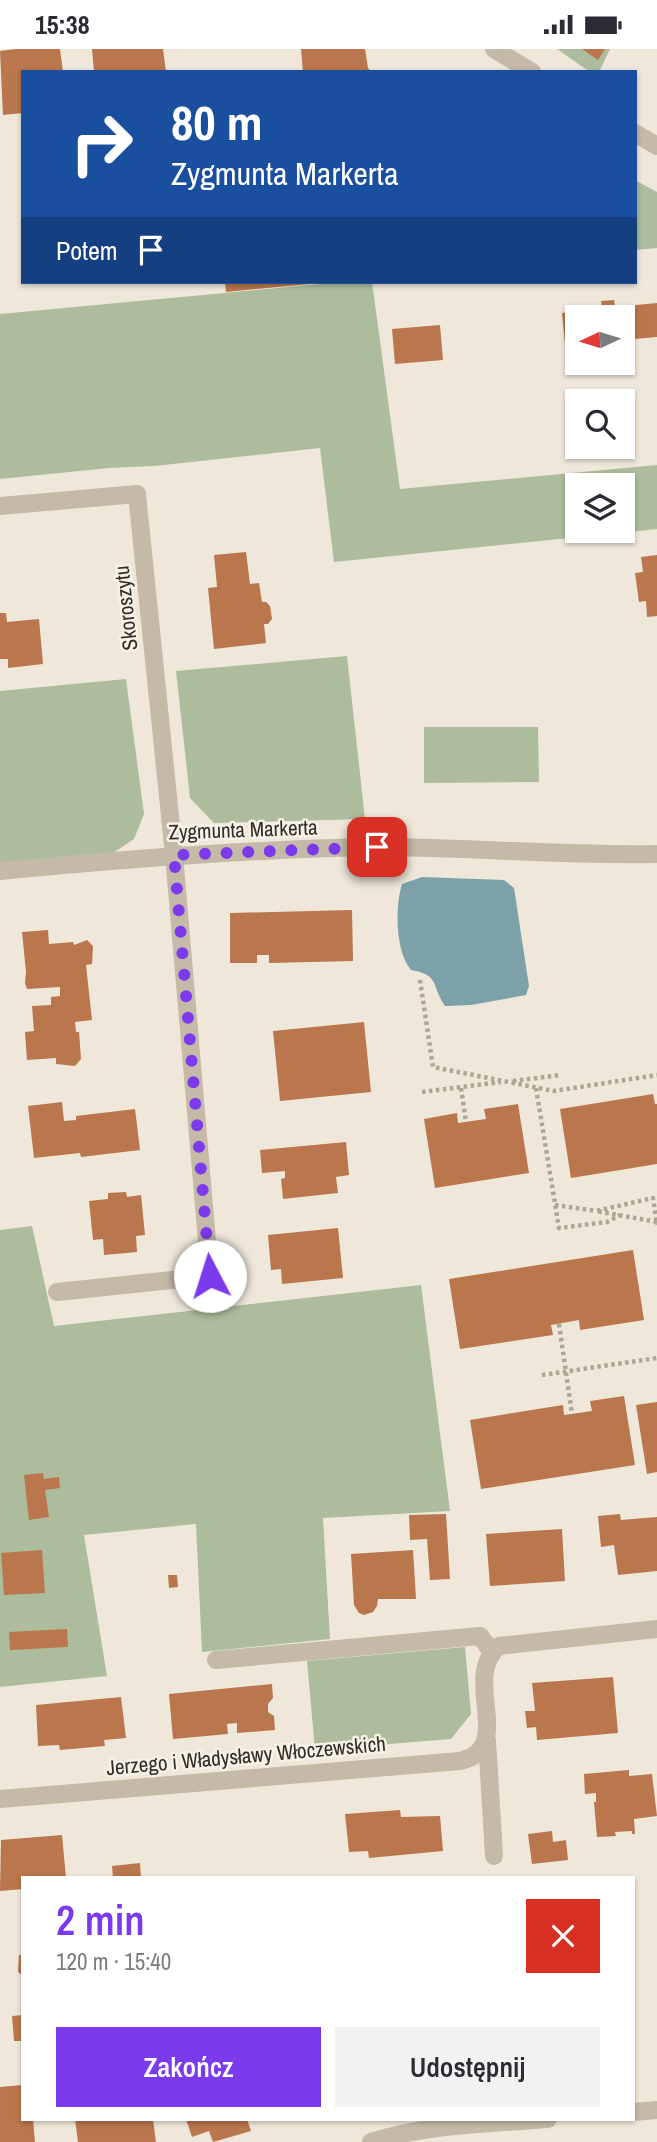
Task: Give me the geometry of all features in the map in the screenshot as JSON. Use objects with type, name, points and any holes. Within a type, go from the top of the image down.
[{"type":"street","points":[[494,49],[529,70]]},
{"type":"street","points":[[637,134],[657,146]]},
{"type":"street","name":"Skoroszytu","points":[[0,506],[137,494],[174,855]]},
{"type":"street","name":"Zygmunta Markerta","points":[[0,871],[174,855],[377,847],[602,855],[657,854]]},
{"type":"street","points":[[57,1292],[210,1276],[174,855]]},
{"type":"street","points":[[495,1856],[484,1672],[487,1659],[499,1646],[512,1643],[657,1629]]},
{"type":"street","points":[[216,1660],[480,1636],[492,1652]]},
{"type":"street","name":"Jerzego i Władysławy Włoczewskich","points":[[0,1799],[460,1761],[472,1759],[487,1740]]},
{"type":"street","points":[[635,2112],[657,2110]]},
{"type":"street","points":[[371,2142],[396,2134],[431,2129],[525,2121]]},
{"type":"path","points":[[420,980],[433,1067],[554,1091],[657,1075]]},
{"type":"path","points":[[422,1093],[561,1075]]},
{"type":"path","points":[[461,1088],[466,1122]]},
{"type":"path","points":[[536,1088],[559,1229],[607,1222],[620,1215]]},
{"type":"path","points":[[555,1205],[657,1224],[653,1198],[596,1211]]},
{"type":"path","points":[[559,1324],[572,1414]]},
{"type":"path","points":[[542,1375],[657,1358]]},
{"type":"green space","points":[[557,49],[610,49],[600,70],[587,70]]},
{"type":"green space","points":[[637,181],[657,192],[657,248],[637,250]]},
{"type":"green space","points":[[321,284],[372,284],[400,489],[565,474],[565,538],[334,562],[320,448],[154,466],[0,479],[0,314]]},
{"type":"green space","points":[[657,465],[657,529],[635,531],[635,473],[571,473]]},
{"type":"green space","points":[[347,656],[365,819],[214,823],[190,798],[176,671]]},
{"type":"green space","points":[[126,679],[144,814],[134,839],[113,853],[0,863],[0,691]]},
{"type":"green space","points":[[424,727],[538,727],[539,782],[424,783]]},
{"type":"green space","points":[[32,1226],[54,1326],[421,1285],[450,1511],[323,1518],[330,1639],[202,1652],[196,1524],[84,1535],[107,1676],[0,1687],[0,1230]]},
{"type":"green space","points":[[465,1647],[471,1714],[451,1739],[315,1750],[307,1661]]},
{"type":"water","points":[[422,877],[504,880],[514,888],[529,986],[526,995],[471,1005],[445,1006],[431,978],[411,970],[399,941],[398,904],[402,884]]},
{"type":"building","points":[[60,49],[63,70],[21,70],[21,113],[3,115],[0,51]]},
{"type":"building","points":[[92,49],[163,49],[166,70],[94,70]]},
{"type":"building","points":[[301,49],[365,49],[370,70],[303,70]]},
{"type":"building","points":[[582,49],[605,49],[598,60]]},
{"type":"building","points":[[225,284],[309,284],[226,292]]},
{"type":"building","points":[[614,300],[615,305],[602,305],[601,301]]},
{"type":"building","points":[[657,303],[657,337],[635,339],[635,305]]},
{"type":"building","points":[[562,313],[565,313],[565,345]]},
{"type":"building","points":[[440,325],[443,360],[395,364],[392,329]]},
{"type":"building","points":[[246,552],[250,584],[259,583],[262,602],[270,606],[272,619],[268,624],[264,624],[266,643],[214,649],[208,588],[217,587],[214,555]]},
{"type":"building","points":[[657,555],[657,616],[647,617],[646,601],[639,602],[635,573],[643,572],[641,557]]},
{"type":"building","points":[[0,613],[6,613],[7,622],[39,619],[43,664],[8,668],[8,659],[0,659]]},
{"type":"building","points":[[352,910],[353,961],[269,963],[269,955],[257,955],[257,963],[230,963],[230,913]]},
{"type":"building","points":[[48,930],[49,944],[73,942],[74,945],[87,940],[93,946],[92,964],[86,965],[92,1020],[75,1022],[76,1032],[79,1032],[81,1059],[75,1066],[56,1064],[56,1058],[27,1060],[25,1032],[34,1031],[32,1006],[51,1005],[51,997],[60,996],[60,987],[27,989],[22,932]]},
{"type":"building","points":[[364,1022],[371,1092],[280,1101],[273,1031]]},
{"type":"building","points":[[653,1094],[657,1104],[657,1164],[571,1178],[560,1109]]},
{"type":"building","points":[[62,1102],[64,1121],[76,1120],[76,1116],[135,1109],[140,1150],[81,1157],[80,1153],[34,1158],[28,1106]]},
{"type":"building","points":[[518,1104],[529,1173],[435,1188],[424,1119],[457,1113],[458,1123],[486,1119],[484,1109]]},
{"type":"building","points":[[346,1142],[349,1175],[336,1177],[338,1193],[283,1199],[281,1179],[285,1178],[285,1171],[262,1173],[260,1150]]},
{"type":"building","points":[[126,1192],[127,1197],[141,1195],[145,1235],[136,1236],[137,1252],[104,1255],[103,1239],[93,1240],[89,1201],[108,1199],[108,1193]]},
{"type":"building","points":[[338,1228],[343,1278],[282,1284],[281,1269],[271,1270],[268,1235]]},
{"type":"building","points":[[633,1250],[644,1320],[580,1330],[579,1320],[551,1325],[553,1335],[460,1349],[449,1279]]},
{"type":"building","points":[[624,1396],[635,1465],[481,1489],[470,1420],[563,1405],[564,1415],[592,1411],[590,1401]]},
{"type":"building","points":[[657,1402],[657,1472],[647,1474],[636,1405]]},
{"type":"building","points":[[43,1473],[44,1479],[59,1477],[60,1488],[45,1490],[49,1517],[29,1520],[24,1475]]},
{"type":"building","points":[[446,1514],[450,1579],[430,1580],[427,1539],[410,1540],[409,1515]]},
{"type":"building","points":[[620,1514],[621,1520],[657,1517],[657,1571],[618,1575],[614,1545],[601,1547],[598,1516]]},
{"type":"building","points":[[562,1529],[565,1581],[490,1586],[486,1534]]},
{"type":"building","points":[[42,1550],[45,1593],[4,1595],[1,1553]]},
{"type":"building","points":[[413,1550],[416,1599],[378,1599],[373,1612],[364,1615],[359,1613],[354,1605],[351,1554]]},
{"type":"building","points":[[168,1575],[177,1575],[178,1587],[169,1588]]},
{"type":"building","points":[[67,1629],[68,1647],[10,1650],[9,1632]]},
{"type":"building","points":[[613,1677],[618,1733],[537,1740],[536,1727],[527,1728],[525,1711],[535,1711],[532,1683]]},
{"type":"building","points":[[272,1684],[273,1698],[268,1704],[268,1712],[274,1716],[275,1730],[237,1733],[237,1723],[227,1724],[228,1734],[173,1739],[169,1694]]},
{"type":"building","points":[[121,1697],[126,1738],[104,1740],[105,1746],[60,1750],[59,1745],[38,1746],[36,1705]]},
{"type":"building","points":[[629,1770],[629,1776],[652,1774],[657,1816],[634,1819],[635,1834],[632,1834],[632,1831],[615,1832],[616,1836],[597,1837],[594,1802],[596,1793],[585,1794],[584,1774]]},
{"type":"building","points":[[400,1810],[401,1817],[440,1816],[443,1851],[369,1858],[368,1851],[349,1852],[345,1814]]},
{"type":"building","points":[[552,1831],[553,1842],[566,1840],[568,1860],[532,1864],[528,1834]]},
{"type":"building","points":[[62,1835],[66,1876],[21,1876],[21,1889],[0,1891],[1,1840]]},
{"type":"building","points":[[140,1863],[141,1876],[113,1876],[112,1866]]},
{"type":"building","points":[[19,1955],[21,1955],[21,1974],[18,1972]]},
{"type":"building","points":[[21,2015],[21,2041],[14,2041],[12,2016]]},
{"type":"building","points":[[21,2085],[21,2121],[33,2121],[35,2142],[0,2142],[0,2087]]},
{"type":"building","points":[[75,2121],[153,2121],[156,2142],[78,2142]]},
{"type":"building","points":[[187,2121],[248,2121],[251,2131],[213,2142],[209,2131],[192,2137]]},
{"type":"route","points":[[210,1276],[174,855],[377,847]]}]
